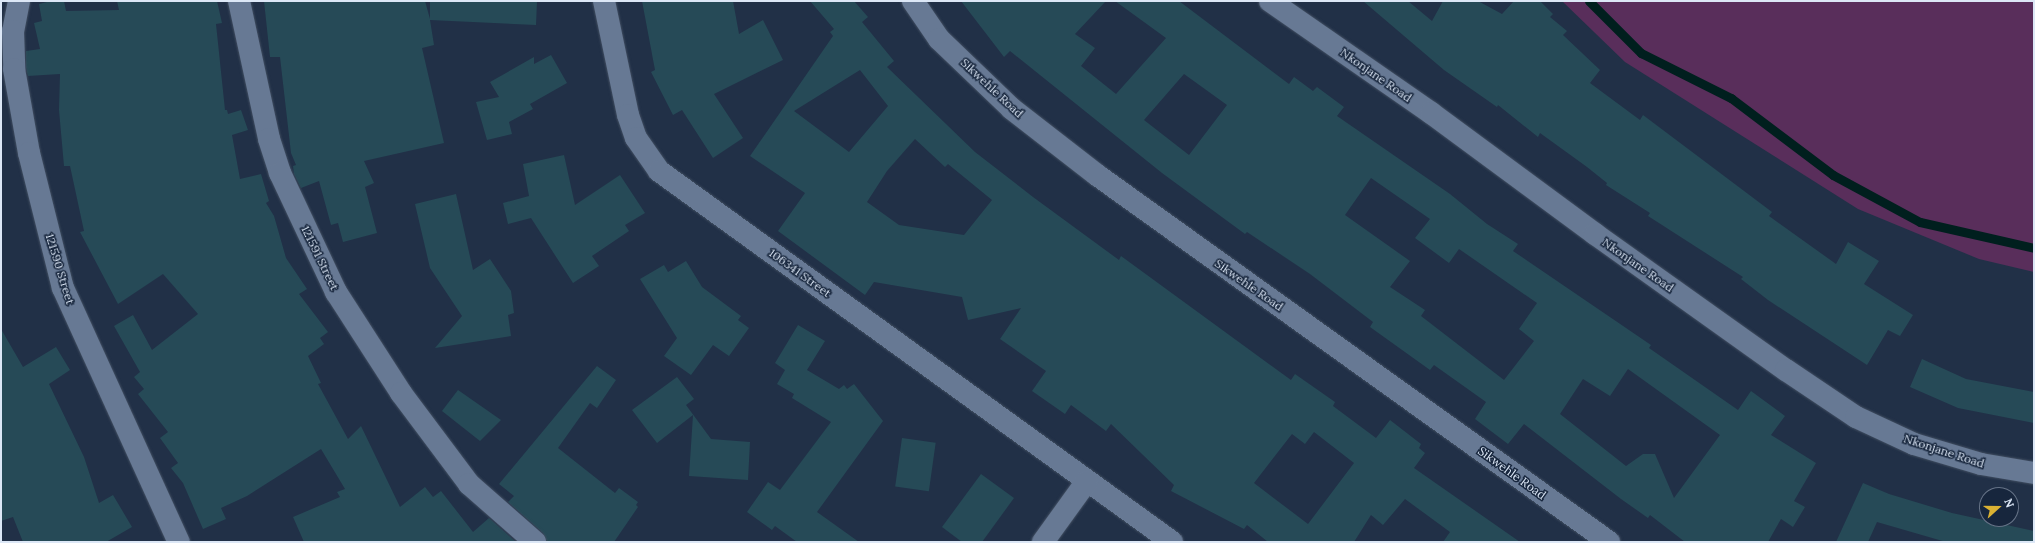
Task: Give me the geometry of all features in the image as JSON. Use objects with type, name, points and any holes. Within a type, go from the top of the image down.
[{"type":"street","name":"121590 Street","points":[[19,1],[12,31],[14,69],[29,153],[63,288],[179,542]]},
{"type":"street","name":"121591 Street","points":[[239,1],[269,139],[280,174],[336,292],[374,353],[469,484],[535,542]]},
{"type":"street","name":"106341 Street","points":[[604,1],[628,115],[636,138],[659,171],[1172,542]]},
{"type":"street","name":"Sikwehle Road","points":[[913,1],[939,39],[1012,109],[1097,175],[1609,542]]},
{"type":"street","name":"Nkonjane Road","points":[[1270,1],[1432,113],[1595,234],[1773,361],[1856,417],[1914,444],[1981,464],[2034,473]]},
{"type":"street","points":[[1043,542],[1086,481]]},
{"type":"shaded area","points":[[1562,1],[2034,1],[2034,272],[1979,259],[1858,209],[1625,62]]},
{"type":"building","points":[[51,1],[64,1],[66,11],[119,10],[117,1],[217,1],[222,23],[216,24],[225,110],[227,110],[228,114],[241,110],[248,130],[232,135],[240,179],[261,174],[269,201],[266,203],[274,216],[286,258],[307,289],[299,294],[328,332],[320,338],[324,344],[308,356],[321,383],[318,384],[348,439],[361,426],[400,507],[425,487],[433,497],[441,491],[473,532],[489,518],[516,542],[304,542],[293,517],[340,497],[337,492],[345,489],[321,449],[247,496],[221,508],[226,519],[203,529],[183,483],[171,468],[178,463],[160,438],[168,432],[138,394],[144,389],[134,377],[140,372],[114,326],[133,315],[152,350],[198,314],[163,274],[118,304],[80,232],[84,231],[70,166],[64,166],[59,110],[60,74],[28,76],[26,68],[26,51],[40,49],[34,23],[42,21],[39,4]]},
{"type":"building","points":[[264,1],[425,1],[430,19],[430,1],[537,1],[536,25],[430,20],[434,45],[422,48],[444,143],[364,161],[374,183],[365,187],[377,233],[343,242],[338,223],[331,225],[319,181],[301,188],[294,174],[293,166],[296,165],[291,153],[280,57],[270,57]]},
{"type":"building","points":[[642,1],[733,1],[739,34],[763,20],[783,60],[714,94],[743,138],[713,158],[682,110],[673,115],[651,72],[655,70]]},
{"type":"building","points":[[810,1],[854,1],[868,17],[862,22],[894,61],[887,67],[975,152],[1033,197],[1119,260],[1121,256],[1291,380],[1295,374],[1335,402],[1333,406],[1376,438],[1390,420],[1421,444],[1419,448],[1425,453],[1414,468],[1520,542],[1443,542],[1450,532],[1405,499],[1383,525],[1371,515],[1354,542],[1268,542],[1247,525],[1244,529],[1171,491],[1174,485],[1111,424],[1106,431],[1071,405],[1065,414],[1032,391],[1046,371],[1000,339],[1021,308],[968,320],[962,297],[874,282],[865,295],[778,231],[805,193],[750,156],[833,36],[830,32],[834,29]],"holes":[[[860,70],[888,106],[849,152],[794,111]],[[915,139],[945,167],[948,164],[992,200],[964,235],[899,225],[867,202],[887,171]],[[1314,432],[1354,463],[1308,524],[1254,483],[1292,434],[1305,444]]]},
{"type":"building","points":[[961,1],[1106,1],[1075,34],[1095,48],[1081,66],[1116,94],[1166,38],[1115,1],[1179,1],[1289,84],[1294,77],[1313,91],[1317,87],[1344,107],[1337,116],[1450,194],[1487,224],[1518,244],[1513,251],[1651,345],[1649,348],[1738,410],[1751,391],[1785,416],[1771,435],[1816,463],[1794,501],[1805,507],[1793,527],[1781,519],[1768,542],[1685,542],[1650,515],[1648,518],[1621,499],[1524,424],[1508,444],[1475,419],[1486,402],[1434,365],[1430,370],[1370,327],[1373,322],[1310,274],[1247,232],[1245,234],[1162,173],[1010,51],[1004,57]],"holes":[[[1184,74],[1227,105],[1189,155],[1144,120]],[[1371,178],[1430,219],[1415,238],[1449,263],[1459,249],[1537,303],[1519,329],[1534,341],[1504,380],[1421,316],[1425,310],[1390,287],[1410,261],[1345,215]],[[1628,369],[1720,435],[1674,498],[1655,454],[1643,454],[1626,466],[1560,414],[1583,379],[1610,396]]]},
{"type":"building","points":[[1363,1],[1408,1],[1432,21],[1443,1],[1478,1],[1502,14],[1514,1],[1540,1],[1553,14],[1550,17],[1567,31],[1563,35],[1600,70],[1590,83],[1640,120],[1643,115],[1772,212],[1769,216],[1836,264],[1848,242],[1879,261],[1864,284],[1913,315],[1900,336],[1888,330],[1867,365],[1768,300],[1741,279],[1743,277],[1648,216],[1650,213],[1606,185],[1607,183],[1587,167],[1540,133],[1538,137],[1498,105],[1497,107],[1444,70]]},
{"type":"building","points":[[551,55],[567,83],[530,104],[533,109],[509,122],[512,134],[487,140],[476,102],[499,97],[490,82],[534,57],[534,64]]},
{"type":"building","points":[[564,155],[575,205],[620,175],[645,213],[625,225],[629,231],[592,256],[599,266],[573,283],[531,218],[508,224],[503,203],[529,196],[523,164]]},
{"type":"building","points":[[456,194],[473,270],[490,259],[511,291],[514,313],[508,315],[511,336],[435,348],[462,316],[430,268],[415,204]]},
{"type":"building","points":[[686,261],[702,287],[741,316],[738,320],[749,328],[729,356],[713,345],[691,375],[664,356],[677,338],[640,279],[664,265],[668,272]]},
{"type":"building","points":[[798,325],[825,341],[807,370],[839,389],[844,385],[847,389],[854,384],[883,421],[817,512],[859,542],[797,542],[775,526],[772,530],[747,512],[768,482],[780,490],[831,422],[792,398],[794,394],[777,384],[785,370],[775,363]]},
{"type":"building","points":[[1,329],[23,367],[56,347],[70,370],[49,384],[84,457],[99,503],[113,495],[132,527],[106,542],[23,542],[13,517],[1,521]]},
{"type":"building","points":[[1922,359],[1966,379],[2034,392],[2034,423],[1958,408],[1910,387]]},
{"type":"building","points":[[597,366],[616,380],[597,408],[590,403],[558,448],[615,493],[619,488],[638,502],[636,505],[638,507],[614,542],[547,542],[543,533],[508,502],[514,496],[499,484]]},
{"type":"building","points":[[677,377],[694,399],[686,405],[711,439],[750,442],[748,480],[689,476],[693,415],[657,443],[632,410]]},
{"type":"building","points":[[458,390],[501,420],[480,441],[442,411]]},
{"type":"building","points":[[902,438],[936,443],[929,491],[895,487]]},
{"type":"building","points":[[981,474],[1014,498],[982,542],[962,542],[942,527]]},
{"type":"building","points":[[1863,483],[1889,494],[1952,513],[1979,519],[1979,527],[2016,527],[2034,531],[2034,542],[1946,542],[1877,522],[1868,542],[1836,542]]},
{"type":"waterway","points":[[1589,1],[1641,53],[1731,98],[1833,175],[1920,222],[2034,248]]}]
